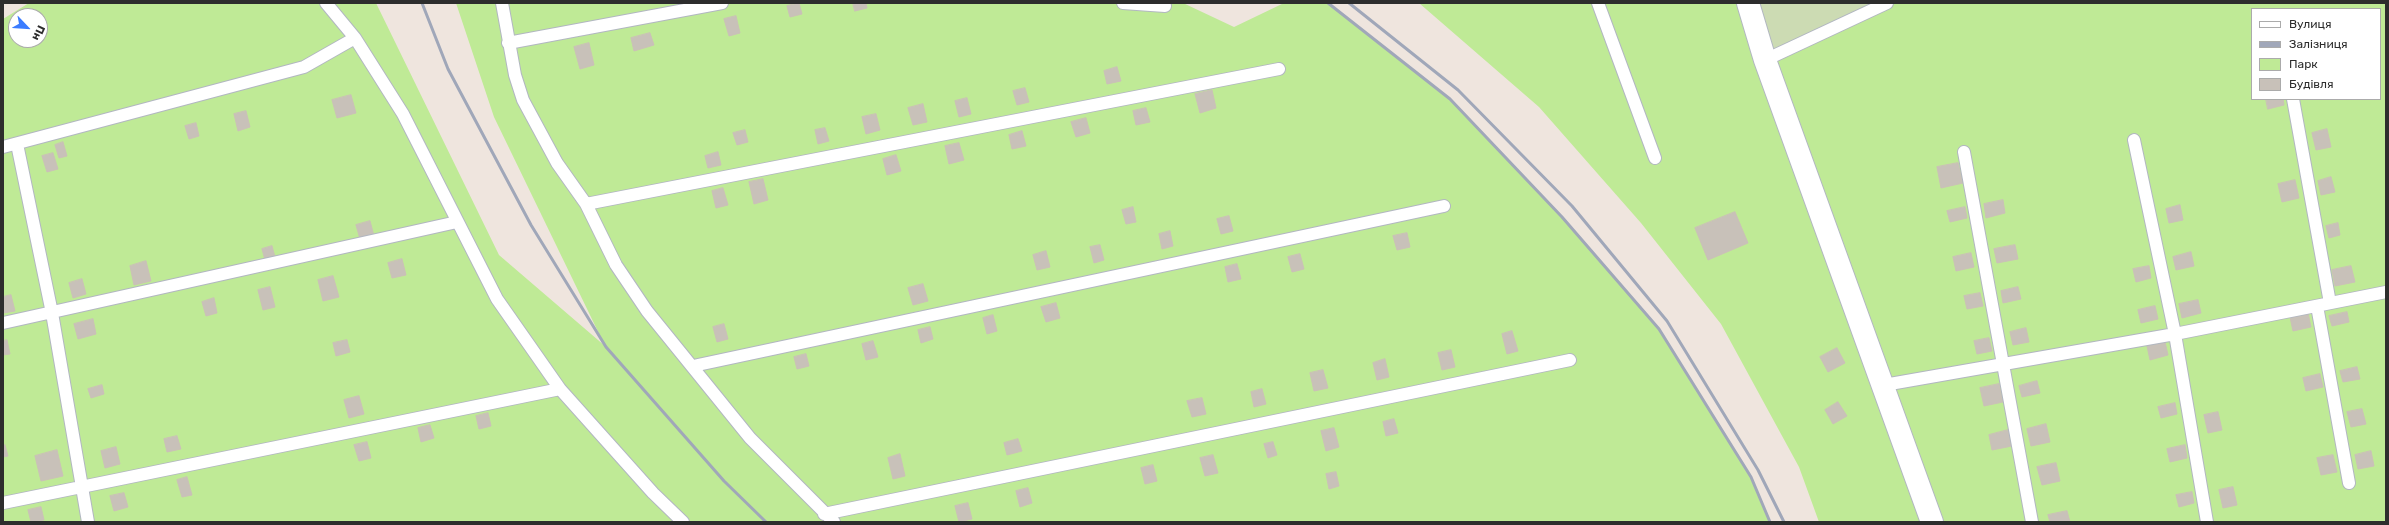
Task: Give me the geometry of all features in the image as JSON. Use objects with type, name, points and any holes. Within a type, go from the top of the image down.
[{"type":"street","points":[[1748,3],[1765,60],[1884,385],[1932,522]]},
{"type":"lane","points":[[326,3],[354,38],[403,114],[497,299],[560,389],[653,493],[683,522]]},
{"type":"lane","points":[[502,3],[508,43],[523,100],[557,163],[586,204],[616,265],[647,311],[750,438],[829,518],[1570,360]]},
{"type":"lane","points":[[508,43],[722,3]]},
{"type":"lane","points":[[1123,3],[1165,6]]},
{"type":"lane","points":[[1598,3],[1655,158]]},
{"type":"lane","points":[[1765,60],[1887,3]]},
{"type":"lane","points":[[3,147],[304,67],[354,38]]},
{"type":"lane","points":[[586,204],[1279,69]]},
{"type":"lane","points":[[2293,100],[2330,303]]},
{"type":"lane","points":[[2134,140],[2174,334],[2207,522]]},
{"type":"lane","points":[[16,144],[52,313],[88,522]]},
{"type":"lane","points":[[1964,152],[2032,522]]},
{"type":"lane","points":[[693,366],[1444,206]]},
{"type":"lane","points":[[3,323],[457,222]]},
{"type":"lane","points":[[1884,385],[2174,334],[2386,292]]},
{"type":"lane","points":[[2317,306],[2349,483]]},
{"type":"lane","points":[[3,503],[560,389]]},
{"type":"green space","points":[[29,3],[376,3],[499,255],[605,346],[494,117],[456,3],[1183,3],[1234,27],[1284,3],[1328,3],[1450,99],[1562,217],[1659,329],[1751,477],[1770,522],[3,522],[3,19],[8,16],[8,48],[48,48],[48,8],[21,8]]},
{"type":"green space","points":[[1419,3],[2386,3],[2386,522],[1819,522],[1799,467],[1721,324],[1641,223],[1539,107]]},
{"type":"green space","points":[[1748,3],[1887,3],[1765,60]]},
{"type":"building","points":[[799,3],[802,14],[790,17],[787,6]]},
{"type":"building","points":[[853,3],[866,3],[867,8],[855,11]]},
{"type":"building","points":[[736,16],[740,33],[729,36],[724,19]]},
{"type":"building","points":[[650,33],[654,45],[634,51],[631,38]]},
{"type":"building","points":[[589,43],[594,65],[580,69],[574,47]]},
{"type":"building","points":[[1117,67],[1121,81],[1107,84],[1104,71]]},
{"type":"building","points":[[1025,88],[1029,102],[1017,105],[1013,91]]},
{"type":"building","points":[[1212,90],[1216,108],[1200,113],[1195,94]]},
{"type":"building","points":[[351,95],[356,113],[337,118],[332,100]]},
{"type":"building","points":[[967,98],[971,114],[959,117],[955,101]]},
{"type":"building","points":[[2266,100],[2283,100],[2284,105],[2268,109]]},
{"type":"building","points":[[923,104],[927,122],[913,125],[908,108]]},
{"type":"building","points":[[1146,108],[1150,122],[1136,125],[1133,111]]},
{"type":"building","points":[[246,111],[250,127],[238,131],[234,114]]},
{"type":"building","points":[[876,114],[880,130],[866,134],[862,117]]},
{"type":"building","points":[[1086,118],[1090,133],[1076,137],[1071,122]]},
{"type":"building","points":[[196,123],[199,136],[189,139],[185,126]]},
{"type":"building","points":[[825,128],[829,141],[818,144],[815,130]]},
{"type":"building","points":[[2327,129],[2331,147],[2316,150],[2312,133]]},
{"type":"building","points":[[745,130],[748,142],[737,145],[733,133]]},
{"type":"building","points":[[1022,131],[1026,146],[1012,149],[1009,135]]},
{"type":"building","points":[[63,142],[67,156],[59,158],[55,145]]},
{"type":"building","points":[[959,143],[964,160],[949,164],[945,146]]},
{"type":"building","points":[[718,152],[721,165],[708,168],[705,156]]},
{"type":"building","points":[[53,153],[58,169],[47,172],[42,156]]},
{"type":"building","points":[[896,155],[901,171],[887,175],[883,159]]},
{"type":"building","points":[[1958,163],[1963,183],[1941,188],[1937,167]]},
{"type":"building","points":[[2331,177],[2335,192],[2321,195],[2318,181]]},
{"type":"building","points":[[763,179],[768,200],[754,204],[749,182]]},
{"type":"building","points":[[2295,180],[2299,198],[2282,202],[2278,184]]},
{"type":"building","points":[[723,188],[728,205],[716,208],[712,191]]},
{"type":"building","points":[[2003,200],[2005,213],[1986,218],[1984,204]]},
{"type":"building","points":[[2180,205],[2183,220],[2169,223],[2166,209]]},
{"type":"building","points":[[1133,207],[1136,222],[1126,224],[1122,210]]},
{"type":"building","points":[[1965,207],[1967,218],[1950,222],[1947,211]]},
{"type":"building","points":[[1735,212],[1748,243],[1708,260],[1695,228]]},
{"type":"building","points":[[1229,216],[1233,231],[1221,234],[1217,219]]},
{"type":"building","points":[[370,221],[374,236],[360,239],[356,225]]},
{"type":"building","points":[[2338,223],[2340,235],[2329,238],[2326,226]]},
{"type":"building","points":[[1170,231],[1173,246],[1162,249],[1159,234]]},
{"type":"building","points":[[1407,233],[1410,247],[1397,250],[1393,236]]},
{"type":"building","points":[[1100,245],[1104,260],[1094,263],[1090,247]]},
{"type":"building","points":[[2015,245],[2018,259],[1997,263],[1994,249]]},
{"type":"building","points":[[272,246],[275,257],[265,260],[262,249]]},
{"type":"building","points":[[1046,251],[1050,267],[1037,270],[1033,255]]},
{"type":"building","points":[[2191,252],[2194,266],[2176,270],[2173,257]]},
{"type":"building","points":[[1971,253],[1974,267],[1956,271],[1953,257]]},
{"type":"building","points":[[1300,254],[1304,269],[1292,272],[1288,257]]},
{"type":"building","points":[[402,259],[406,275],[392,278],[388,263]]},
{"type":"building","points":[[146,261],[151,281],[134,285],[130,266]]},
{"type":"building","points":[[1237,264],[1241,279],[1228,282],[1225,267]]},
{"type":"building","points":[[2149,266],[2151,278],[2136,282],[2133,269]]},
{"type":"building","points":[[2351,266],[2355,282],[2335,286],[2332,270]]},
{"type":"building","points":[[333,276],[339,297],[323,301],[318,280]]},
{"type":"building","points":[[82,279],[86,294],[73,298],[69,283]]},
{"type":"building","points":[[923,284],[928,301],[913,305],[908,288]]},
{"type":"building","points":[[270,287],[275,307],[263,310],[258,290]]},
{"type":"building","points":[[2018,287],[2021,299],[2003,303],[2001,291]]},
{"type":"building","points":[[1980,293],[1983,306],[1967,309],[1964,296]]},
{"type":"building","points":[[11,295],[15,311],[3,313],[3,297]]},
{"type":"building","points":[[214,298],[217,313],[206,316],[202,302]]},
{"type":"building","points":[[2198,300],[2201,313],[2182,318],[2179,304]]},
{"type":"building","points":[[1056,303],[1060,318],[1046,322],[1041,307]]},
{"type":"building","points":[[2155,306],[2158,319],[2141,323],[2138,310]]},
{"type":"building","points":[[2347,312],[2349,322],[2332,326],[2329,316]]},
{"type":"building","points":[[2308,313],[2311,327],[2293,331],[2290,317]]},
{"type":"building","points":[[993,315],[997,331],[987,334],[983,318]]},
{"type":"building","points":[[93,319],[96,334],[78,339],[74,324]]},
{"type":"building","points":[[724,324],[728,339],[717,342],[713,327]]},
{"type":"building","points":[[930,327],[933,339],[921,343],[918,330]]},
{"type":"building","points":[[2026,328],[2029,342],[2013,345],[2010,332]]},
{"type":"building","points":[[1512,331],[1518,351],[1507,354],[1502,334]]},
{"type":"building","points":[[1989,338],[1992,351],[1977,354],[1974,341]]},
{"type":"building","points":[[7,340],[10,354],[3,355],[3,341]]},
{"type":"building","points":[[347,340],[350,352],[336,356],[333,343]]},
{"type":"building","points":[[873,341],[878,357],[866,360],[862,344]]},
{"type":"building","points":[[2165,342],[2168,355],[2150,360],[2147,346]]},
{"type":"building","points":[[1837,348],[1845,363],[1828,372],[1820,357]]},
{"type":"building","points":[[1451,350],[1455,367],[1442,370],[1438,353]]},
{"type":"building","points":[[806,354],[809,366],[797,369],[794,357]]},
{"type":"building","points":[[1385,359],[1389,377],[1377,380],[1373,363]]},
{"type":"building","points":[[2357,367],[2360,379],[2343,382],[2340,371]]},
{"type":"building","points":[[1323,370],[1328,388],[1314,391],[1310,373]]},
{"type":"building","points":[[2320,374],[2323,387],[2306,391],[2303,378]]},
{"type":"building","points":[[2037,381],[2040,393],[2022,397],[2019,386]]},
{"type":"building","points":[[1999,384],[2003,402],[1984,406],[1980,388]]},
{"type":"building","points":[[102,385],[104,394],[91,398],[88,389]]},
{"type":"building","points":[[1262,389],[1266,404],[1254,407],[1251,392]]},
{"type":"building","points":[[359,396],[364,414],[349,418],[344,400]]},
{"type":"building","points":[[1202,398],[1206,414],[1192,417],[1187,401]]},
{"type":"building","points":[[1838,402],[1847,416],[1833,424],[1825,410]]},
{"type":"building","points":[[2175,403],[2177,414],[2161,418],[2158,407]]},
{"type":"building","points":[[2362,409],[2366,424],[2351,427],[2347,412]]},
{"type":"building","points":[[2218,412],[2222,430],[2208,433],[2204,415]]},
{"type":"building","points":[[488,413],[491,426],[479,429],[476,416]]},
{"type":"building","points":[[1394,419],[1398,433],[1386,436],[1383,422]]},
{"type":"building","points":[[2046,424],[2050,442],[2031,446],[2027,429]]},
{"type":"building","points":[[430,425],[434,438],[421,442],[418,428]]},
{"type":"building","points":[[1334,428],[1339,447],[1326,451],[1321,431]]},
{"type":"building","points":[[2008,430],[2012,446],[1992,450],[1989,435]]},
{"type":"building","points":[[177,436],[181,449],[167,452],[164,439]]},
{"type":"building","points":[[1018,439],[1022,451],[1007,455],[1004,443]]},
{"type":"building","points":[[367,442],[371,458],[359,461],[354,445]]},
{"type":"building","points":[[1273,442],[1277,455],[1268,458],[1264,444]]},
{"type":"building","points":[[5,445],[8,456],[3,457],[3,446]]},
{"type":"building","points":[[2185,445],[2187,458],[2170,462],[2167,449]]},
{"type":"building","points":[[116,447],[120,464],[105,468],[101,451]]},
{"type":"building","points":[[57,450],[63,476],[41,481],[35,456]]},
{"type":"building","points":[[2371,451],[2374,466],[2358,469],[2355,455]]},
{"type":"building","points":[[900,454],[905,476],[893,479],[888,458]]},
{"type":"building","points":[[1213,455],[1218,473],[1205,476],[1200,458]]},
{"type":"building","points":[[2333,455],[2337,472],[2321,475],[2317,458]]},
{"type":"building","points":[[2056,463],[2060,481],[2042,485],[2037,467]]},
{"type":"building","points":[[1153,465],[1157,481],[1145,484],[1141,468]]},
{"type":"building","points":[[1336,472],[1339,486],[1329,489],[1326,474]]},
{"type":"building","points":[[187,477],[192,495],[182,497],[177,480]]},
{"type":"building","points":[[2233,487],[2237,505],[2223,508],[2219,490]]},
{"type":"building","points":[[1028,488],[1032,503],[1020,507],[1016,491]]},
{"type":"building","points":[[2192,492],[2194,503],[2179,507],[2176,495]]},
{"type":"building","points":[[124,493],[128,507],[114,511],[110,496]]},
{"type":"building","points":[[968,503],[972,519],[959,522],[955,506]]},
{"type":"building","points":[[41,507],[44,520],[31,522],[28,510]]},
{"type":"building","points":[[2067,511],[2070,522],[2050,522],[2048,515]]},
{"type":"railway","points":[[422,3],[448,69],[531,225],[606,347],[724,481],[766,522]]},
{"type":"railway","points":[[1328,3],[1450,99],[1562,217],[1659,329],[1751,477],[1770,522]]},
{"type":"railway","points":[[1349,3],[1458,90],[1572,206],[1667,321],[1758,470],[1784,522]]}]
